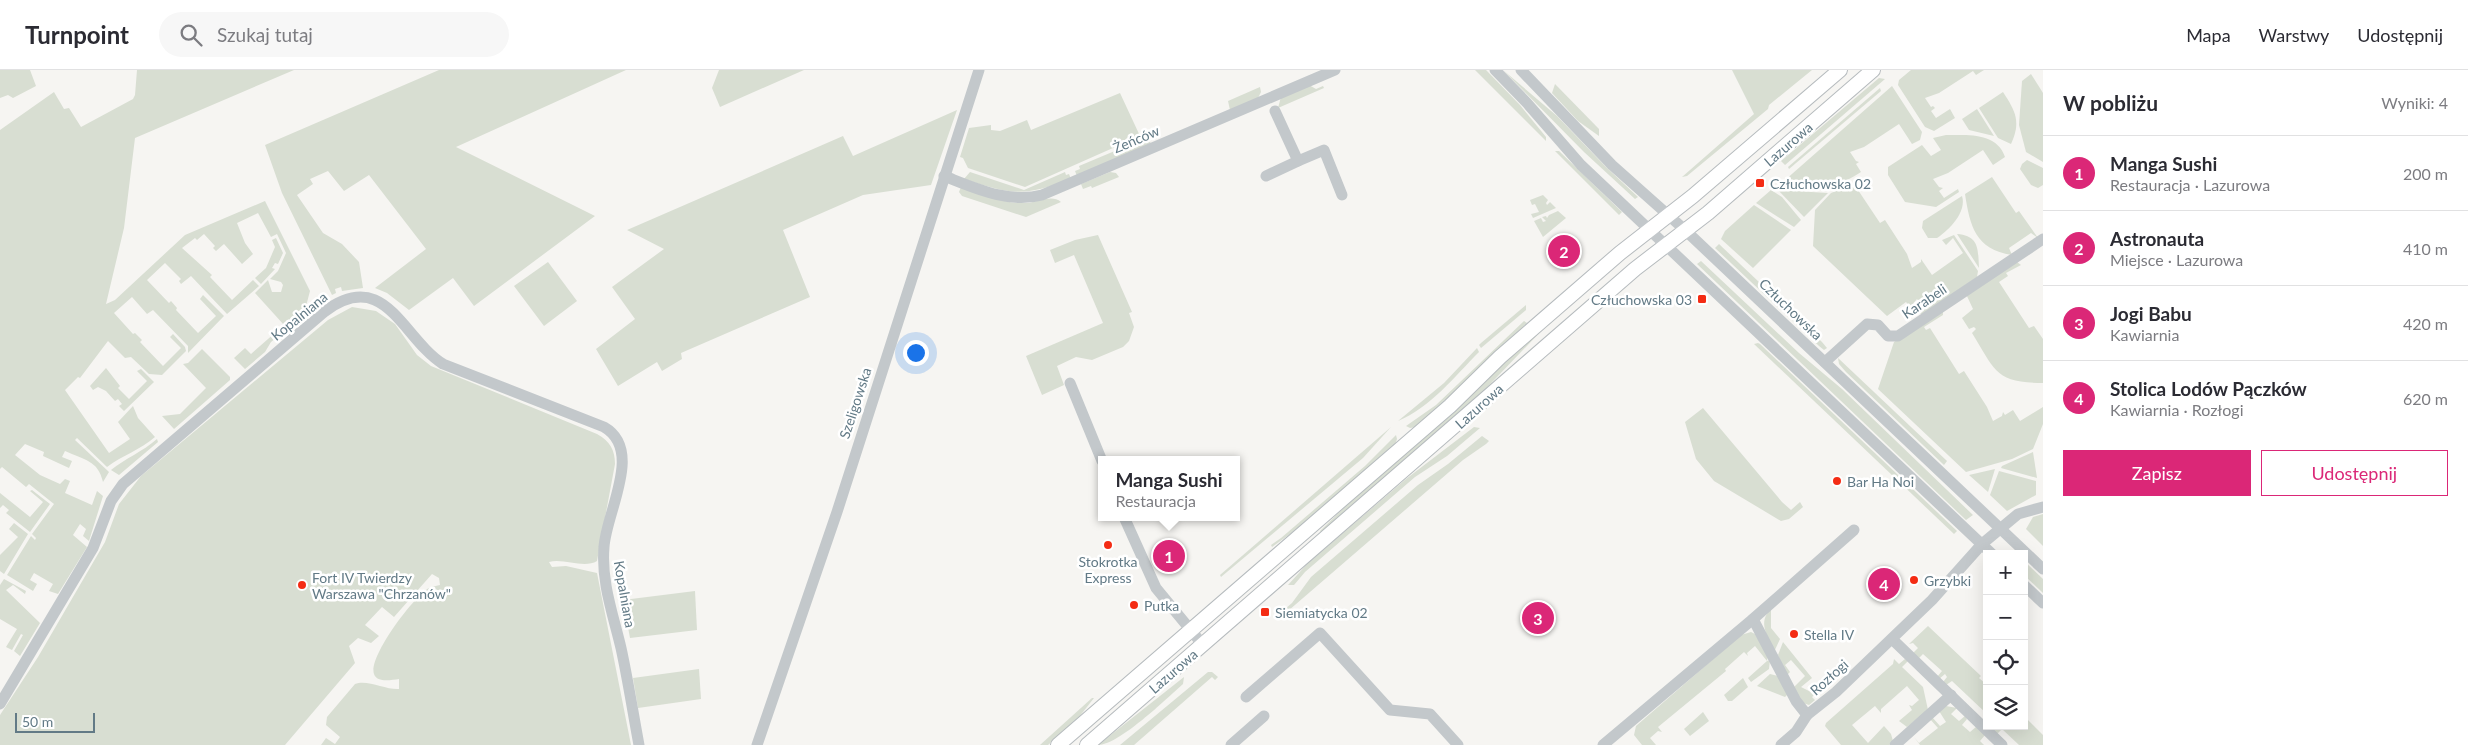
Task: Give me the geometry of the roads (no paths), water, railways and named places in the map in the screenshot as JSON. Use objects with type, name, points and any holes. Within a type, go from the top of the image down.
[{"type":"main road","name":"Lazurowa","points":[[1058,745],[1443,412],[1509,349],[1840,70]]},
{"type":"main road","name":"Lazurowa","points":[[1087,745],[1635,269],[1685,230],[1873,70]]},
{"type":"street","name":"Szeligowska","points":[[757,745],[836,512],[979,70]]},
{"type":"street","name":"Żeńców","points":[[944,176],[1009,198],[1042,196],[1335,70]]},
{"type":"street","points":[[1495,70],[1527,103],[1580,165],[1666,244],[1988,550]]},
{"type":"street","name":"Człuchowska","points":[[1520,70],[1612,165],[1685,230],[2043,570]]},
{"type":"street","points":[[1275,111],[1298,161]]},
{"type":"street","points":[[1266,176],[1324,150],[1342,195]]},
{"type":"street","name":"Karabeli","points":[[1825,362],[1867,324],[1878,326],[1888,336],[1898,336],[2043,239]]},
{"type":"street","name":"Kopalniana","points":[[0,704],[94,548],[111,501],[123,484],[324,312],[343,301],[362,298],[378,301],[390,308],[424,350],[443,364],[604,427],[619,440],[623,451],[623,465],[606,532],[604,570],[639,745]]},
{"type":"street","points":[[1070,383],[1100,456]]},
{"type":"street","points":[[1982,544],[2018,514],[2043,507]]},
{"type":"street","points":[[1126,521],[1156,588],[1203,645]]},
{"type":"street","points":[[1603,745],[1753,619],[1854,530]]},
{"type":"street","name":"Rozłogi","points":[[1781,745],[1796,732],[1807,715],[1836,692],[1932,600],[1982,544]]},
{"type":"street","points":[[2028,589],[2043,603]]},
{"type":"street","points":[[1753,619],[1796,701],[1807,715]]},
{"type":"street","points":[[1246,697],[1320,633],[1390,710],[1430,714],[1458,745]]},
{"type":"street","points":[[1892,639],[2002,745]]},
{"type":"street","points":[[1895,745],[1951,694]]},
{"type":"street","points":[[1231,745],[1264,716]]},
{"type":"place","name":"Człuchowska 02","points":[[1760,183]]},
{"type":"place","name":"Astronauta","points":[[1564,251]]},
{"type":"place","name":"Człuchowska 03","points":[[1702,299]]},
{"type":"place","name":"Bar Ha Noi","points":[[1837,481]]},
{"type":"place","name":"Stokrotka Express","points":[[1108,545]]},
{"type":"place","name":"Manga Sushi","points":[[1169,556]]},
{"type":"place","name":"Grzybki","points":[[1914,580]]},
{"type":"place","name":"Stolica Lodów Pączków","points":[[1884,584]]},
{"type":"place","name":"Fort IV Twierdzy Warszawa \"Chrzanów\"","points":[[302,585]]},
{"type":"place","name":"Putka","points":[[1134,605]]},
{"type":"place","name":"Siemiatycka 02","points":[[1265,612]]},
{"type":"place","name":"Jogi Babu","points":[[1538,618]]},
{"type":"place","name":"Stella IV","points":[[1794,634]]}]
